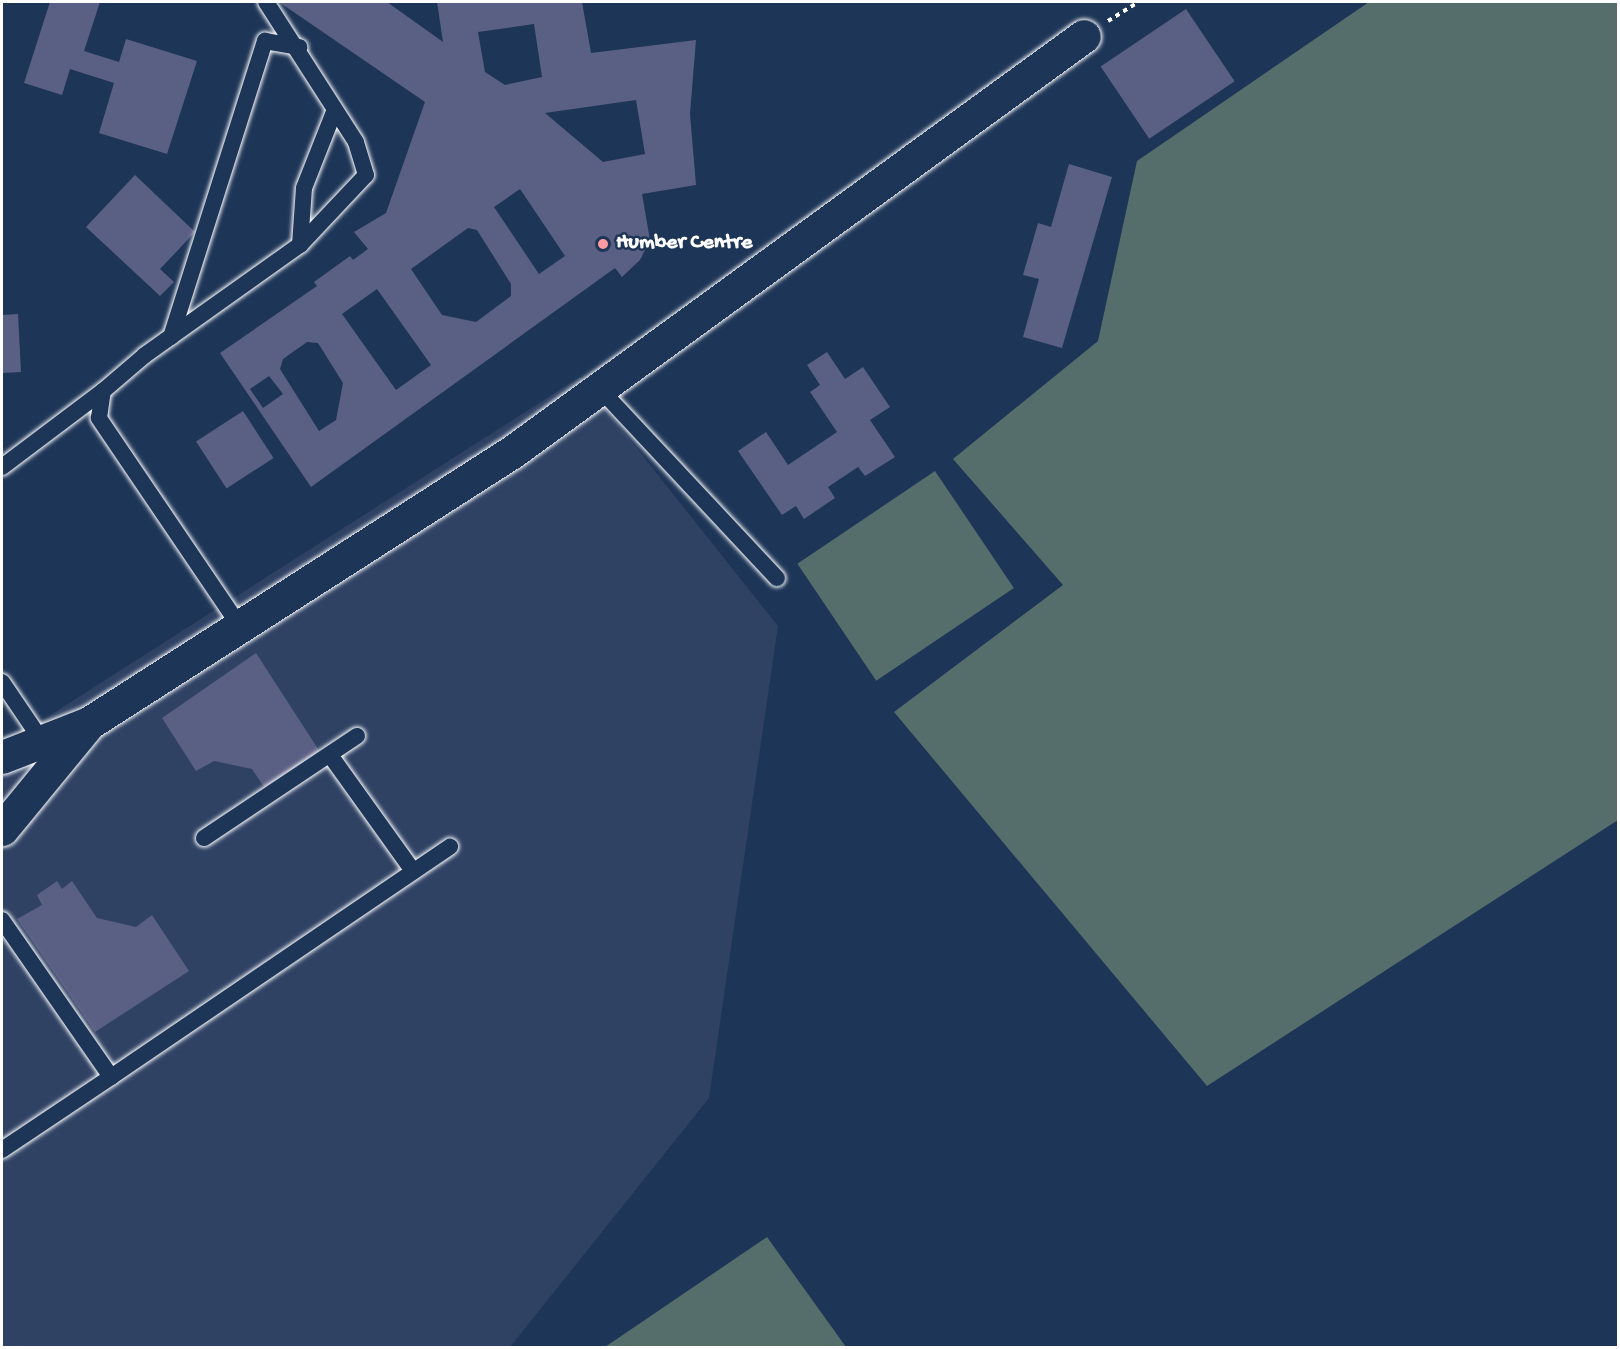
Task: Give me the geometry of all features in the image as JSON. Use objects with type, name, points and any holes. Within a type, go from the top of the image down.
[{"type":"street","points":[[2,757],[89,723],[241,628],[600,389],[1084,36]]},
{"type":"street","points":[[2,829],[89,723]]},
{"type":"lane","points":[[2,466],[103,392],[171,337],[300,245],[366,175],[356,142],[334,112],[299,47],[266,2]]},
{"type":"lane","points":[[171,337],[265,41],[299,47]]},
{"type":"lane","points":[[300,245],[304,188],[334,112]]},
{"type":"lane","points":[[600,389],[777,578]]},
{"type":"lane","points":[[103,392],[99,418],[241,628]]},
{"type":"lane","points":[[2,682],[42,741]]},
{"type":"lane","points":[[204,838],[357,736]]},
{"type":"lane","points":[[330,755],[412,871]]},
{"type":"lane","points":[[2,1150],[450,847]]},
{"type":"lane","points":[[2,920],[111,1077]]},
{"type":"shaded area","points":[[580,377],[778,626],[709,1098],[510,1347],[2,1347],[2,746]]},
{"type":"green space","points":[[1369,2],[1618,2],[1618,820],[1207,1086],[894,712],[1063,585],[953,459],[1098,341],[1137,161]]},
{"type":"green space","points":[[935,471],[1014,588],[876,681],[797,564]]},
{"type":"green space","points":[[767,1237],[846,1347],[605,1347]]},
{"type":"building","points":[[50,2],[100,2],[84,51],[119,62],[126,39],[197,61],[167,154],[99,133],[114,83],[70,69],[62,95],[24,83]]},
{"type":"building","name":"Humber Centre","points":[[279,2],[387,2],[443,42],[437,2],[582,2],[591,53],[696,40],[690,114],[696,185],[642,194],[650,240],[640,260],[622,277],[615,268],[311,487],[220,353],[317,286],[314,282],[350,256],[353,260],[368,249],[354,232],[386,213],[425,102]],"holes":[[[534,24],[542,77],[505,85],[485,72],[478,32]],[[636,100],[645,154],[603,162],[545,113]],[[520,189],[565,256],[539,274],[494,207]],[[468,228],[477,230],[511,284],[511,296],[476,322],[442,315],[411,269]],[[377,289],[431,365],[396,390],[342,314]],[[307,342],[318,343],[343,383],[336,420],[319,431],[280,369],[283,359]],[[269,376],[283,394],[263,408],[250,389]]]},
{"type":"building","points":[[1186,9],[1235,81],[1149,139],[1101,67]]},
{"type":"building","points":[[1069,164],[1112,177],[1062,348],[1023,337],[1039,279],[1023,275],[1038,223],[1051,227]]},
{"type":"building","points":[[135,175],[195,232],[160,269],[174,282],[160,296],[86,227]]},
{"type":"building","points":[[18,314],[21,372],[2,373],[2,315]]},
{"type":"building","points":[[827,352],[845,379],[863,367],[890,407],[870,420],[895,457],[865,476],[858,467],[828,487],[835,498],[804,519],[796,506],[782,515],[738,451],[766,432],[788,465],[837,432],[810,392],[820,385],[807,365]]},
{"type":"building","points":[[243,411],[273,458],[227,488],[196,441]]},
{"type":"building","points":[[256,653],[320,752],[264,787],[252,769],[214,761],[196,771],[162,718]]},
{"type":"building","points":[[57,881],[62,889],[72,881],[97,918],[136,927],[152,915],[189,971],[95,1032],[17,919],[42,905],[37,895]]},
{"type":"place","name":"Humber Centre","points":[[603,244]]}]
